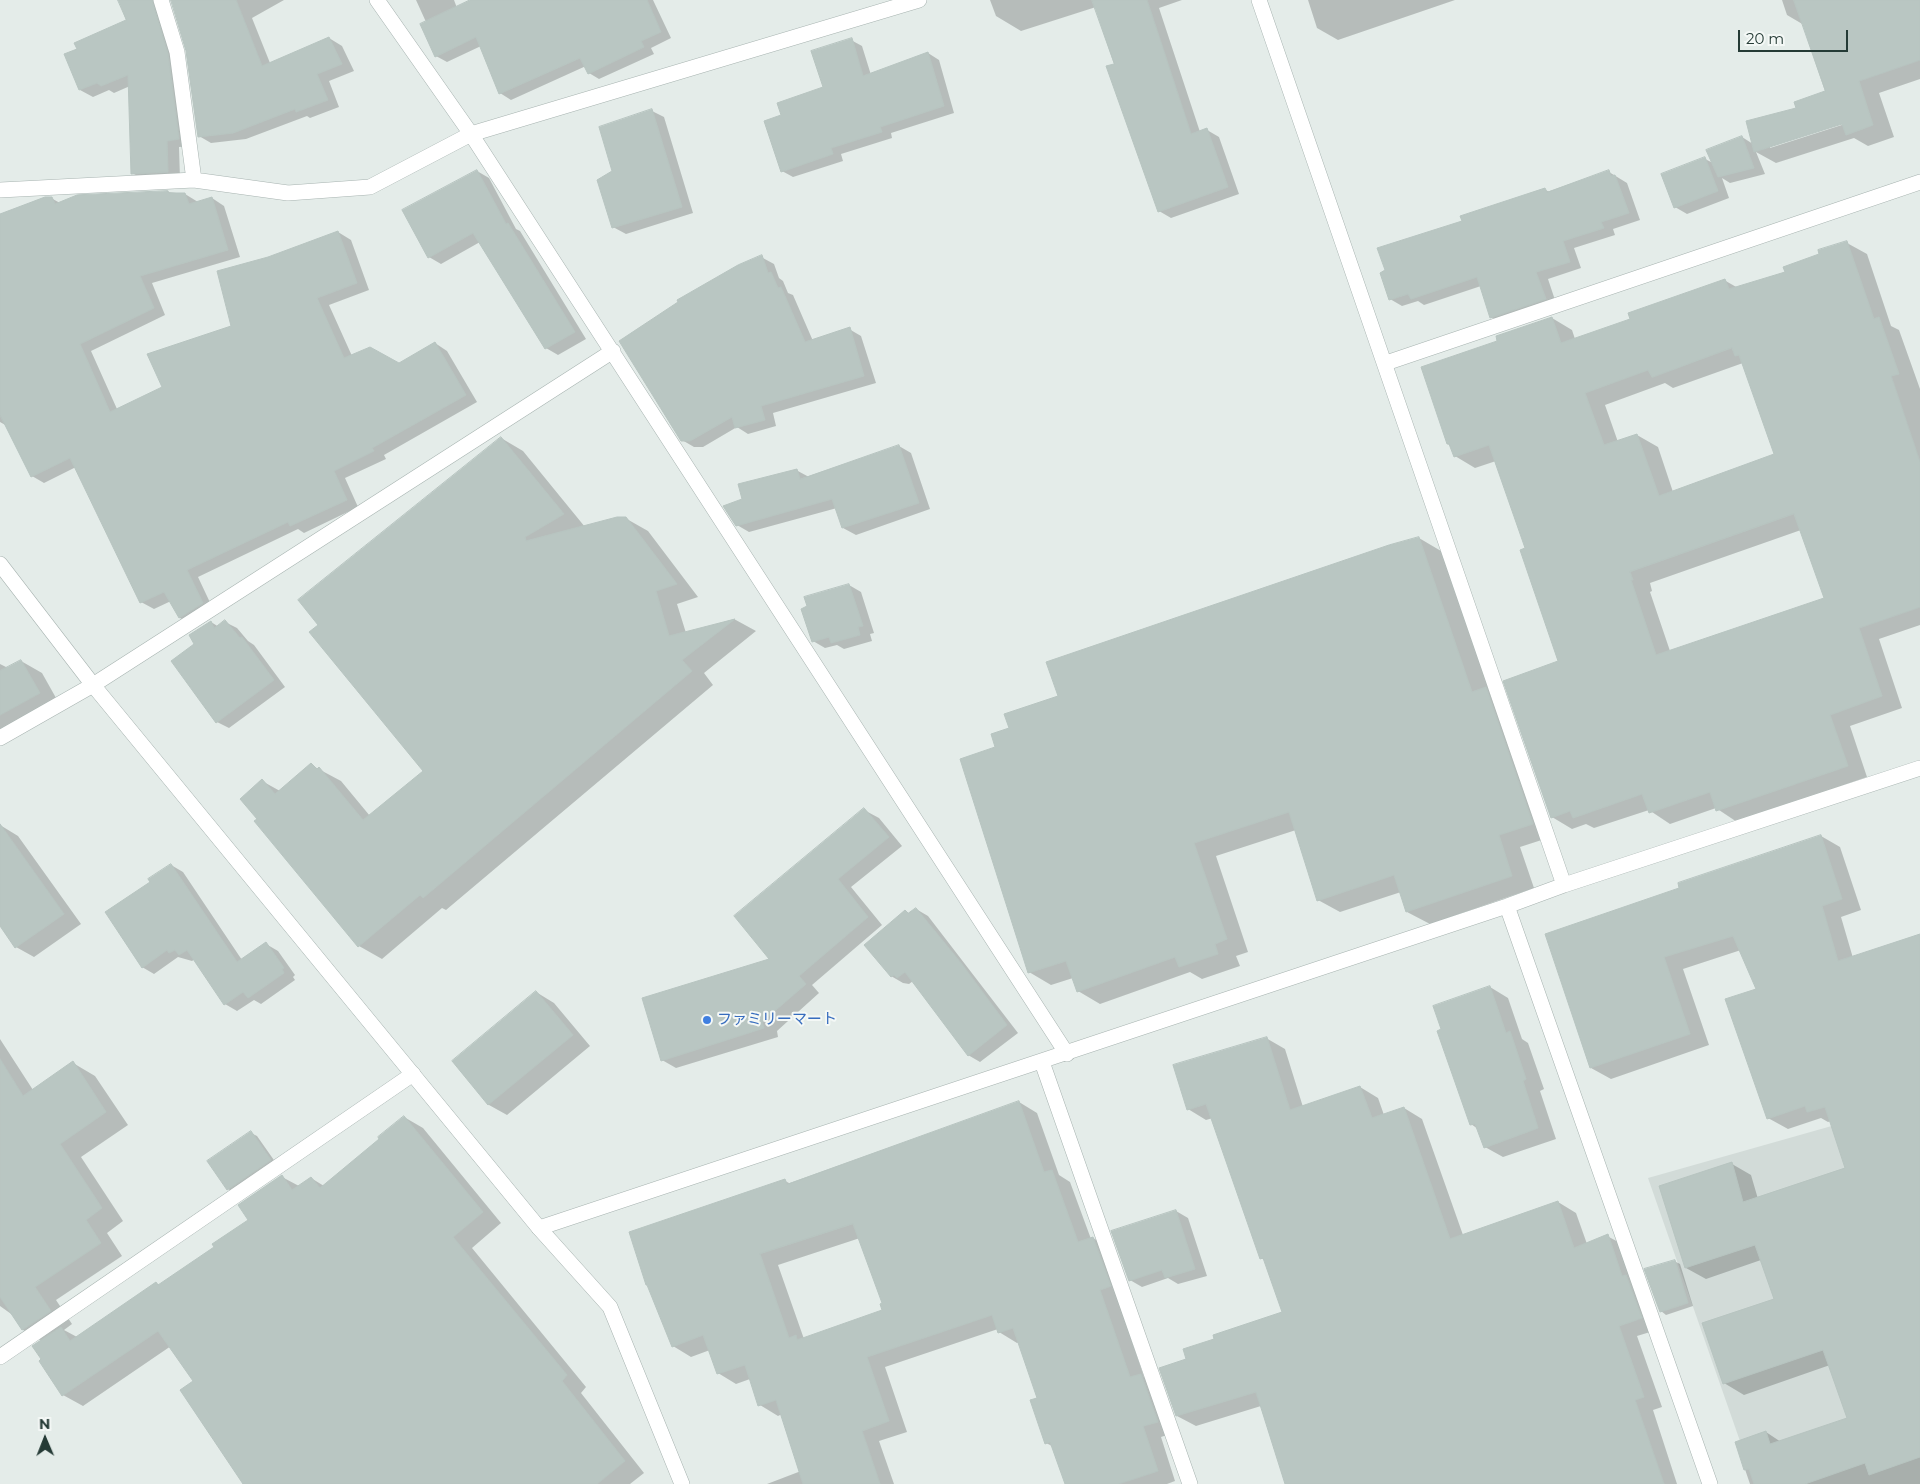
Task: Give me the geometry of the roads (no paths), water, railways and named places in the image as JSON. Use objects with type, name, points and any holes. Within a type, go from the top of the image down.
[{"type":"street","points":[[161,0],[176,52],[194,180]]},
{"type":"street","points":[[377,0],[471,134],[1067,1054]]},
{"type":"street","points":[[0,190],[194,180],[288,193],[370,187],[471,134],[919,0]]},
{"type":"street","points":[[1259,0],[1386,363],[1564,885]]},
{"type":"street","points":[[1386,363],[1920,182]]},
{"type":"street","points":[[0,738],[93,686],[613,351]]},
{"type":"street","points":[[0,564],[93,686],[539,1228],[610,1307],[682,1484]]},
{"type":"street","points":[[539,1228],[1067,1054],[1507,906],[1564,885],[1920,768]]},
{"type":"street","points":[[1507,906],[1710,1484]]},
{"type":"street","points":[[1042,1062],[1190,1484]]},
{"type":"street","points":[[0,1357],[413,1074]]},
{"type":"place","name":"ファミリーマート","points":[[707,1020]]}]
